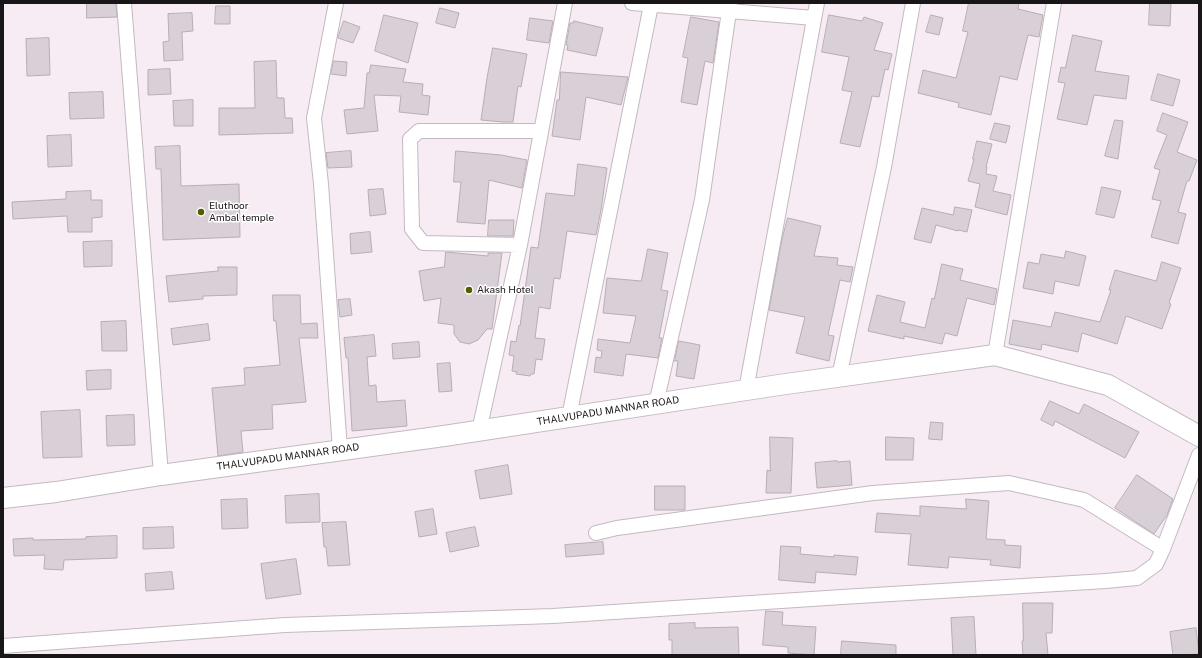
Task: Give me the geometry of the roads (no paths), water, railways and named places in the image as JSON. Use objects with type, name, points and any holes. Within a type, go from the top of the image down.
[{"type":"street","points":[[124,3],[161,475]]},
{"type":"street","points":[[336,3],[314,118],[321,184],[340,450]]},
{"type":"street","points":[[479,431],[520,245],[565,3]]},
{"type":"street","points":[[632,3],[651,5],[729,7],[814,18]]},
{"type":"street","points":[[746,390],[817,3]]},
{"type":"street","points":[[839,377],[884,167],[913,3]]},
{"type":"street","points":[[995,355],[1054,3]]},
{"type":"street","points":[[569,417],[651,5]]},
{"type":"street","points":[[656,404],[702,200],[729,7]]},
{"type":"street","points":[[520,245],[423,243],[412,229],[410,140],[420,131],[541,131]]},
{"type":"street","name":"THALVUPADU MANNAR ROAD","points":[[3,498],[56,492],[161,475],[479,431],[746,390],[995,355],[1108,385],[1199,436]]},
{"type":"street","points":[[3,646],[285,625],[553,616],[842,596],[1106,582],[1137,578],[1156,564],[1199,455]]},
{"type":"street","points":[[596,532],[873,493],[1009,483],[1084,500],[1163,549]]},
{"type":"place","name":"Eluthoor Ambal temple","points":[[201,212]]},
{"type":"place","name":"Akash Hotel","points":[[469,290]]}]
